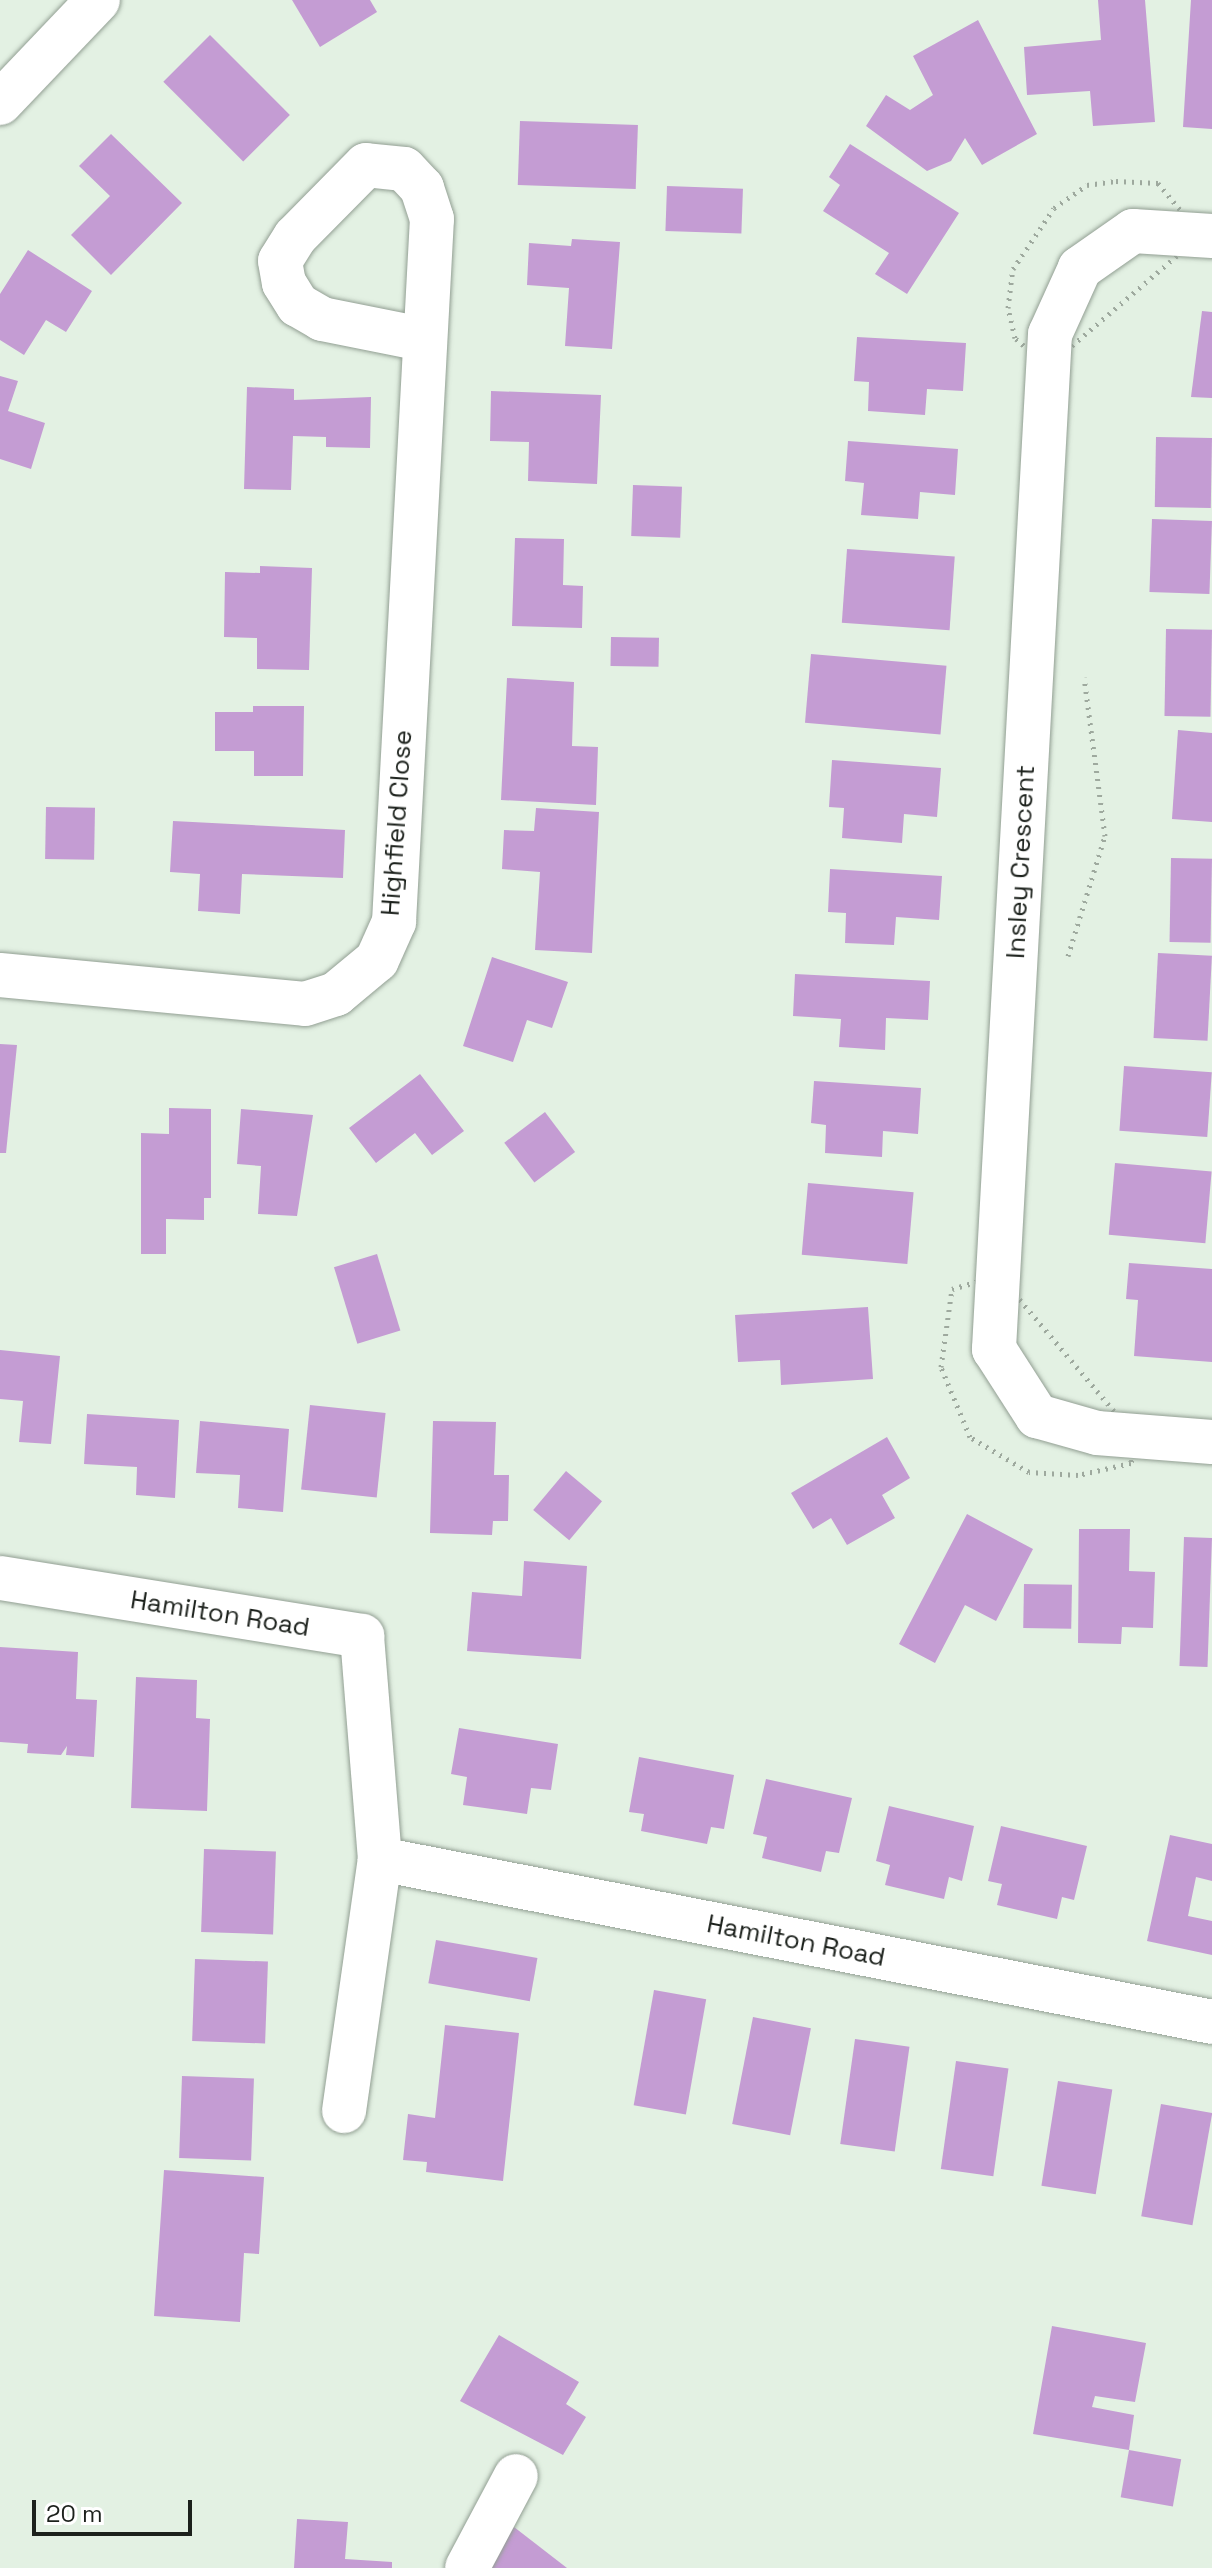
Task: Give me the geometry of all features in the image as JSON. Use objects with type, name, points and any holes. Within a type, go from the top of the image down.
[{"type":"street","points":[[0,103],[98,0]]},
{"type":"street","name":"Insley Crescent","points":[[1212,236],[1133,231],[1080,268],[1050,334],[994,1349],[1037,1416],[1097,1433],[1212,1442]]},
{"type":"street","name":"Highfield Close","points":[[0,975],[305,1004],[336,994],[377,960],[394,922],[422,339]]},
{"type":"street","name":"Hamilton Road","points":[[0,1578],[362,1636],[380,1859],[344,2111]]},
{"type":"street","name":"Hamilton Road","points":[[380,1859],[1212,2022]]},
{"type":"street","points":[[467,2568],[516,2476]]},
{"type":"building","points":[[292,0],[370,0],[377,12],[320,47]]},
{"type":"building","points":[[1098,0],[1145,0],[1155,122],[1093,126],[1090,91],[1027,95],[1024,47],[1101,40]]},
{"type":"building","points":[[1191,0],[1212,0],[1212,129],[1183,127]]},
{"type":"building","points":[[978,20],[1037,134],[982,165],[965,138],[951,161],[927,171],[866,126],[886,95],[910,110],[933,95],[913,56]]},
{"type":"building","points":[[210,35],[290,115],[243,162],[163,82]]},
{"type":"building","points":[[520,121],[638,125],[636,189],[518,185]]},
{"type":"building","points":[[111,134],[182,203],[111,275],[71,235],[110,196],[79,166]]},
{"type":"building","points":[[850,144],[959,213],[907,294],[875,274],[889,253],[823,211],[840,185],[829,177]]},
{"type":"building","points":[[667,186],[743,189],[741,234],[665,231]]},
{"type":"building","points":[[572,239],[620,242],[612,349],[565,346],[569,288],[527,285],[529,243],[571,246]]},
{"type":"building","points":[[28,250],[92,291],[66,332],[46,320],[24,355],[0,340],[0,294]]},
{"type":"building","points":[[1202,311],[1212,312],[1212,398],[1191,397]]},
{"type":"building","points":[[857,337],[966,343],[963,391],[927,389],[925,415],[868,411],[869,382],[854,381]]},
{"type":"building","points":[[0,376],[18,381],[8,411],[45,423],[31,469],[0,459]]},
{"type":"building","points":[[247,387],[294,389],[294,400],[371,397],[370,448],[326,447],[326,437],[293,436],[291,490],[244,489]]},
{"type":"building","points":[[491,391],[601,395],[597,484],[528,481],[529,442],[490,441]]},
{"type":"building","points":[[1156,437],[1212,438],[1211,508],[1155,507]]},
{"type":"building","points":[[848,441],[958,449],[955,495],[920,492],[918,519],[861,515],[864,483],[845,481]]},
{"type":"building","points":[[633,485],[682,487],[680,538],[631,536]]},
{"type":"building","points":[[1152,519],[1212,521],[1209,594],[1149,592]]},
{"type":"building","points":[[515,538],[564,539],[563,585],[583,586],[582,628],[512,626]]},
{"type":"building","points":[[847,549],[955,557],[950,630],[842,623]]},
{"type":"building","points":[[260,566],[312,568],[309,670],[257,669],[257,638],[224,637],[225,572],[260,573]]},
{"type":"building","points":[[1166,629],[1212,630],[1210,717],[1164,716]]},
{"type":"building","points":[[611,637],[659,638],[658,667],[610,666]]},
{"type":"building","points":[[811,654],[946,666],[940,735],[805,723]]},
{"type":"building","points":[[507,678],[574,682],[572,746],[598,747],[596,805],[501,800]]},
{"type":"building","points":[[253,706],[304,706],[303,776],[254,776],[254,751],[215,751],[215,712],[253,712]]},
{"type":"building","points":[[1178,730],[1212,733],[1212,822],[1172,819]]},
{"type":"building","points":[[832,760],[941,768],[937,817],[904,814],[902,843],[842,838],[844,808],[829,807]]},
{"type":"building","points":[[46,807],[95,808],[94,860],[45,859]]},
{"type":"building","points":[[536,808],[599,812],[592,953],[535,950],[540,872],[502,869],[504,830],[534,831]]},
{"type":"building","points":[[173,821],[345,830],[343,878],[242,874],[240,914],[198,911],[200,874],[170,872]]},
{"type":"building","points":[[1171,858],[1212,859],[1211,943],[1170,942]]},
{"type":"building","points":[[830,869],[942,876],[939,920],[896,917],[894,945],[845,943],[846,913],[828,912]]},
{"type":"building","points":[[1158,953],[1212,956],[1207,1041],[1154,1038]]},
{"type":"building","points":[[492,957],[568,982],[552,1028],[527,1020],[513,1062],[463,1046]]},
{"type":"building","points":[[795,974],[930,981],[928,1020],[886,1018],[885,1050],[839,1047],[841,1019],[793,1016]]},
{"type":"building","points":[[0,1044],[17,1045],[6,1153],[0,1153]]},
{"type":"building","points":[[1124,1066],[1212,1072],[1207,1137],[1119,1131]]},
{"type":"building","points":[[420,1074],[464,1131],[432,1155],[415,1133],[376,1163],[349,1128]]},
{"type":"building","points":[[814,1081],[921,1088],[918,1134],[883,1131],[882,1157],[825,1153],[826,1125],[811,1123]]},
{"type":"building","points":[[169,1108],[211,1109],[211,1198],[204,1198],[204,1220],[166,1219],[166,1254],[141,1254],[141,1133],[169,1134]]},
{"type":"building","points":[[241,1109],[313,1115],[297,1216],[258,1214],[261,1166],[237,1164]]},
{"type":"building","points":[[545,1112],[575,1152],[534,1183],[504,1143]]},
{"type":"building","points":[[1115,1163],[1212,1171],[1205,1243],[1109,1235]]},
{"type":"building","points":[[808,1183],[914,1192],[907,1264],[802,1255]]},
{"type":"building","points":[[377,1254],[400,1331],[357,1344],[334,1267]]},
{"type":"building","points":[[1129,1263],[1212,1269],[1212,1362],[1134,1356],[1138,1300],[1126,1299]]},
{"type":"building","points":[[868,1307],[873,1379],[781,1385],[780,1360],[738,1362],[735,1315]]},
{"type":"building","points":[[0,1350],[60,1356],[51,1444],[19,1442],[23,1401],[0,1399]]},
{"type":"building","points":[[310,1405],[386,1413],[377,1497],[301,1490]]},
{"type":"building","points":[[87,1414],[179,1420],[175,1498],[136,1495],[137,1467],[84,1464]]},
{"type":"building","points":[[200,1421],[289,1429],[283,1512],[238,1508],[240,1475],[196,1473]]},
{"type":"building","points":[[433,1421],[496,1422],[494,1475],[509,1475],[508,1521],[493,1521],[492,1535],[430,1533]]},
{"type":"building","points":[[887,1437],[910,1478],[882,1495],[895,1518],[847,1545],[831,1518],[813,1529],[791,1493]]},
{"type":"building","points":[[566,1471],[602,1501],[569,1540],[533,1510]]},
{"type":"building","points":[[967,1514],[1033,1549],[996,1621],[965,1605],[935,1663],[899,1644]]},
{"type":"building","points":[[1079,1529],[1130,1529],[1129,1571],[1155,1572],[1153,1628],[1122,1627],[1121,1644],[1078,1643]]},
{"type":"building","points":[[1184,1537],[1212,1538],[1207,1667],[1179,1666]]},
{"type":"building","points":[[524,1561],[587,1566],[581,1659],[467,1651],[472,1592],[522,1596]]},
{"type":"building","points":[[1024,1584],[1072,1585],[1071,1629],[1023,1628]]},
{"type":"building","points":[[0,1647],[78,1652],[76,1699],[97,1700],[94,1757],[66,1755],[67,1746],[61,1755],[27,1753],[28,1744],[0,1742]]},
{"type":"building","points":[[136,1677],[197,1680],[196,1718],[210,1719],[207,1811],[131,1808]]},
{"type":"building","points":[[459,1728],[558,1744],[551,1790],[531,1788],[527,1814],[463,1805],[467,1777],[451,1774]]},
{"type":"building","points":[[639,1757],[734,1775],[724,1829],[711,1827],[707,1844],[641,1831],[644,1814],[629,1812]]},
{"type":"building","points":[[766,1779],[852,1798],[839,1853],[826,1851],[821,1872],[762,1858],[767,1837],[753,1834]]},
{"type":"building","points":[[889,1806],[974,1826],[962,1881],[949,1877],[944,1899],[885,1885],[890,1865],[876,1861]]},
{"type":"building","points":[[1001,1826],[1087,1846],[1074,1900],[1062,1897],[1057,1919],[997,1905],[1002,1884],[988,1881]]},
{"type":"building","points":[[1170,1835],[1212,1844],[1212,1881],[1196,1877],[1188,1916],[1212,1921],[1212,1955],[1147,1941]]},
{"type":"building","points":[[204,1849],[276,1852],[273,1934],[201,1932]]},
{"type":"building","points":[[436,1940],[537,1958],[530,2001],[428,1983]]},
{"type":"building","points":[[195,1959],[268,1962],[265,2043],[192,2041]]},
{"type":"building","points":[[654,1990],[706,1999],[686,2114],[634,2105]]},
{"type":"building","points":[[753,2017],[811,2028],[790,2135],[732,2124]]},
{"type":"building","points":[[445,2025],[519,2033],[503,2181],[426,2172],[427,2162],[403,2160],[408,2114],[435,2118]]},
{"type":"building","points":[[855,2039],[909,2047],[895,2152],[840,2144]]},
{"type":"building","points":[[956,2061],[1008,2068],[993,2176],[941,2169]]},
{"type":"building","points":[[182,2076],[254,2079],[251,2160],[179,2158]]},
{"type":"building","points":[[1058,2081],[1112,2090],[1096,2194],[1041,2186]]},
{"type":"building","points":[[1161,2104],[1212,2113],[1192,2225],[1141,2216]]},
{"type":"building","points":[[164,2170],[264,2177],[259,2254],[244,2253],[240,2322],[154,2316]]},
{"type":"building","points":[[1052,2326],[1146,2343],[1135,2402],[1095,2396],[1092,2407],[1134,2415],[1129,2450],[1033,2434]]},
{"type":"building","points":[[499,2335],[579,2382],[566,2404],[586,2417],[563,2455],[460,2401]]},
{"type":"building","points":[[1129,2450],[1181,2459],[1173,2506],[1121,2497]]},
{"type":"building","points":[[297,2519],[348,2522],[345,2559],[392,2562],[392,2568],[294,2568]]},
{"type":"building","points":[[514,2527],[567,2568],[481,2568]]}]
